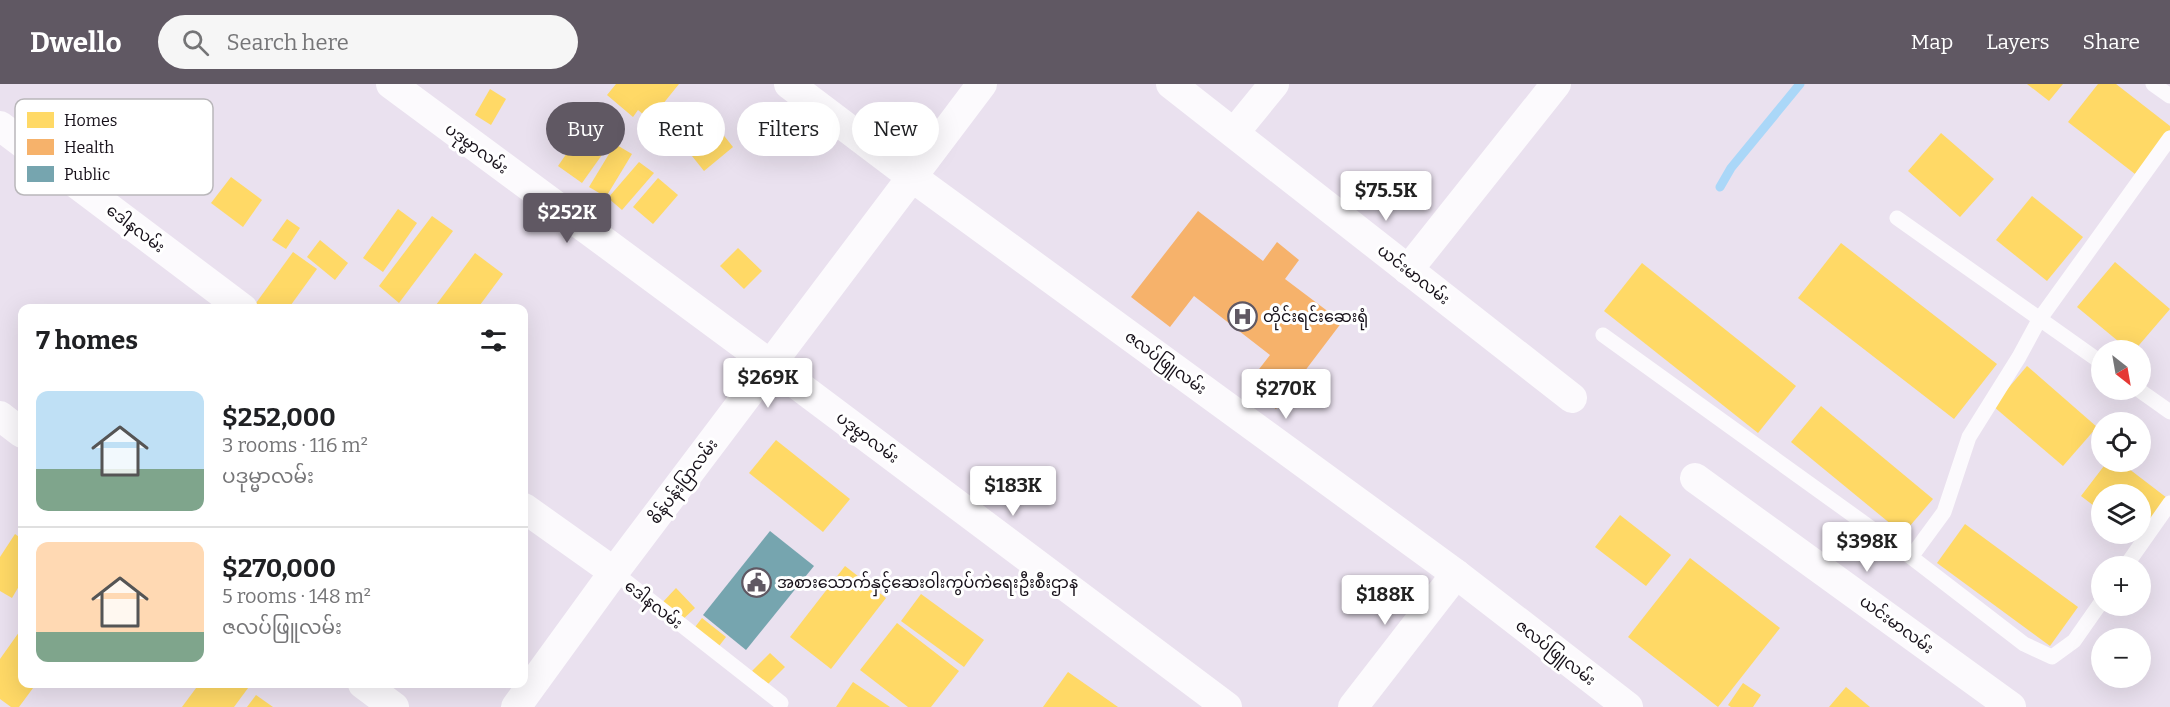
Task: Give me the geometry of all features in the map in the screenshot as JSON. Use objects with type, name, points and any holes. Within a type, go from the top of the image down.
[{"type":"street","name":"ပဒုမ္မာလမ်း","points":[[391,84],[1227,707]]},
{"type":"street","name":"ဇလပ်ဖြူလမ်း","points":[[789,84],[912,177],[1456,574],[1628,707]]},
{"type":"street","name":"စိန်ပန်းပြာလမ်း","points":[[516,707],[614,572],[982,84]]},
{"type":"street","name":"ယင်းမာလမ်း","points":[[1171,84],[1572,398]]},
{"type":"street","points":[[1234,134],[1274,84]]},
{"type":"street","points":[[1408,270],[1556,84]]},
{"type":"street","name":"ဒေါနလမ်း","points":[[0,126],[15,137]]},
{"type":"street","name":"ဒေါနလမ်း","points":[[92,195],[236,304]]},
{"type":"street","points":[[0,416],[18,429]]},
{"type":"street","name":"ယင်းမာလမ်း","points":[[1695,478],[2011,707]]},
{"type":"street","name":"ဒေါနလမ်း","points":[[528,511],[614,572]]},
{"type":"street","points":[[1353,707],[1456,574]]},
{"type":"street","points":[[368,688],[394,707]]},
{"type":"lane","points":[[2153,84],[2170,96]]},
{"type":"lane","points":[[1911,557],[1944,512],[1969,437],[2019,357],[2039,320],[2170,138]]},
{"type":"lane","points":[[1897,219],[2091,355]]},
{"type":"lane","points":[[1603,335],[1911,557],[2024,644],[2052,657],[2074,641],[2092,616]]},
{"type":"lane","points":[[2151,399],[2170,412]]},
{"type":"lane","points":[[2133,556],[2170,503]]},
{"type":"lane","name":"ဒေါနလမ်း","points":[[614,572],[781,703]]},
{"type":"building: Homes","points":[[616,84],[679,84],[664,102],[637,102],[637,111],[633,117],[625,110],[625,102],[615,102],[607,95]]},
{"type":"building: Homes","points":[[2027,84],[2063,84],[2049,101]]},
{"type":"building: Homes","points":[[2098,84],[2116,84],[2170,126],[2170,130],[2135,174],[2068,122]]},
{"type":"building: Homes","points":[[490,89],[506,99],[491,125],[475,115]]},
{"type":"building: Homes","points":[[1941,133],[1994,179],[1960,217],[1908,171]]},
{"type":"building: Homes","points":[[725,137],[733,147],[725,154]]},
{"type":"building: Homes","points":[[625,150],[632,154],[606,197],[589,187],[608,156],[625,156]]},
{"type":"building: Homes","points":[[565,156],[601,156],[582,183],[558,166]]},
{"type":"building: Homes","points":[[692,156],[722,156],[704,171]]},
{"type":"building: Homes","points":[[639,162],[654,173],[622,210],[608,198]]},
{"type":"building: Homes","points":[[231,177],[262,200],[243,227],[211,203]]},
{"type":"building: Homes","points":[[658,178],[678,195],[653,224],[633,207]]},
{"type":"building: Homes","points":[[2032,196],[2083,237],[2047,281],[1996,240]]},
{"type":"building: Homes","points":[[398,209],[417,223],[383,272],[363,258]]},
{"type":"building: Homes","points":[[432,216],[453,231],[399,303],[379,286]]},
{"type":"building: Homes","points":[[287,219],[300,228],[286,249],[272,240]]},
{"type":"building: Homes","points":[[320,240],[348,263],[335,280],[307,257]]},
{"type":"building: Homes","points":[[1841,243],[1997,364],[1954,419],[1798,298]]},
{"type":"building: Homes","points":[[738,248],[762,271],[744,289],[720,266]]},
{"type":"building: Homes","points":[[293,252],[317,269],[292,304],[256,303]]},
{"type":"building: Homes","points":[[475,253],[503,274],[481,304],[437,304]]},
{"type":"building: Homes","points":[[2115,262],[2170,309],[2143,340],[2117,340],[2077,307]]},
{"type":"building: Homes","points":[[1642,263],[1796,386],[1758,433],[1604,311]]},
{"type":"building: Homes","points":[[2027,366],[2091,422],[2091,434],[2063,466],[1993,406]]},
{"type":"building: Homes","points":[[1821,406],[1933,499],[1903,534],[1791,442]]},
{"type":"building: Homes","points":[[776,440],[850,499],[823,532],[749,473]]},
{"type":"building: Homes","points":[[2099,472],[2133,472],[2149,484],[2091,484],[2091,504],[2081,496]]},
{"type":"building: Homes","points":[[2151,486],[2167,498],[2151,519]]},
{"type":"building: Homes","points":[[1620,515],[1671,555],[1646,586],[1595,547]]},
{"type":"building: Homes","points":[[1965,524],[2078,607],[2050,646],[1937,563]]},
{"type":"building: Homes","points":[[15,534],[18,536],[18,588],[12,598],[0,591],[0,557]]},
{"type":"building: Homes","points":[[1690,558],[1780,628],[1718,707],[1628,637]]},
{"type":"building: Homes","points":[[845,566],[886,598],[831,669],[790,637]]},
{"type":"building: Homes","points":[[676,588],[695,608],[680,622],[662,603]]},
{"type":"building: Homes","points":[[921,594],[984,640],[964,667],[901,621]]},
{"type":"building: Homes","points":[[702,618],[726,637],[716,650],[692,631]]},
{"type":"building: Homes","points":[[897,623],[959,671],[931,707],[908,707],[860,670]]},
{"type":"building: Homes","points":[[18,634],[18,688],[33,688],[19,707],[11,707],[0,699],[0,659]]},
{"type":"building: Homes","points":[[770,653],[785,667],[767,685],[752,671]]},
{"type":"building: Homes","points":[[1068,672],[1118,707],[1043,707]]},
{"type":"building: Homes","points":[[853,682],[890,707],[836,707]]},
{"type":"building: Homes","points":[[1743,683],[1761,695],[1753,707],[1731,707],[1728,705]]},
{"type":"building: Homes","points":[[1846,687],[1870,707],[1829,707]]},
{"type":"building: Homes","points":[[196,688],[248,688],[234,707],[182,707]]},
{"type":"building: Homes","points":[[256,695],[273,707],[247,707]]},
{"type":"building: Health","points":[[1198,211],[1263,261],[1277,242],[1299,260],[1285,279],[1342,322],[1276,409],[1246,386],[1270,355],[1194,296],[1170,327],[1131,297]]},
{"type":"building: Public","points":[[770,531],[814,566],[746,650],[703,615]]},
{"type":"waterway","points":[[1720,187],[1731,168],[1800,84]]},
{"type":"place","name":"တိုင်းရင်းဆေးရုံ","points":[[1242,316]]},
{"type":"place","name":"အစားသောက်နှင့်ဆေးဝါးကွပ်ကဲရေးဦးစီးဌာန","points":[[756,582]]}]
